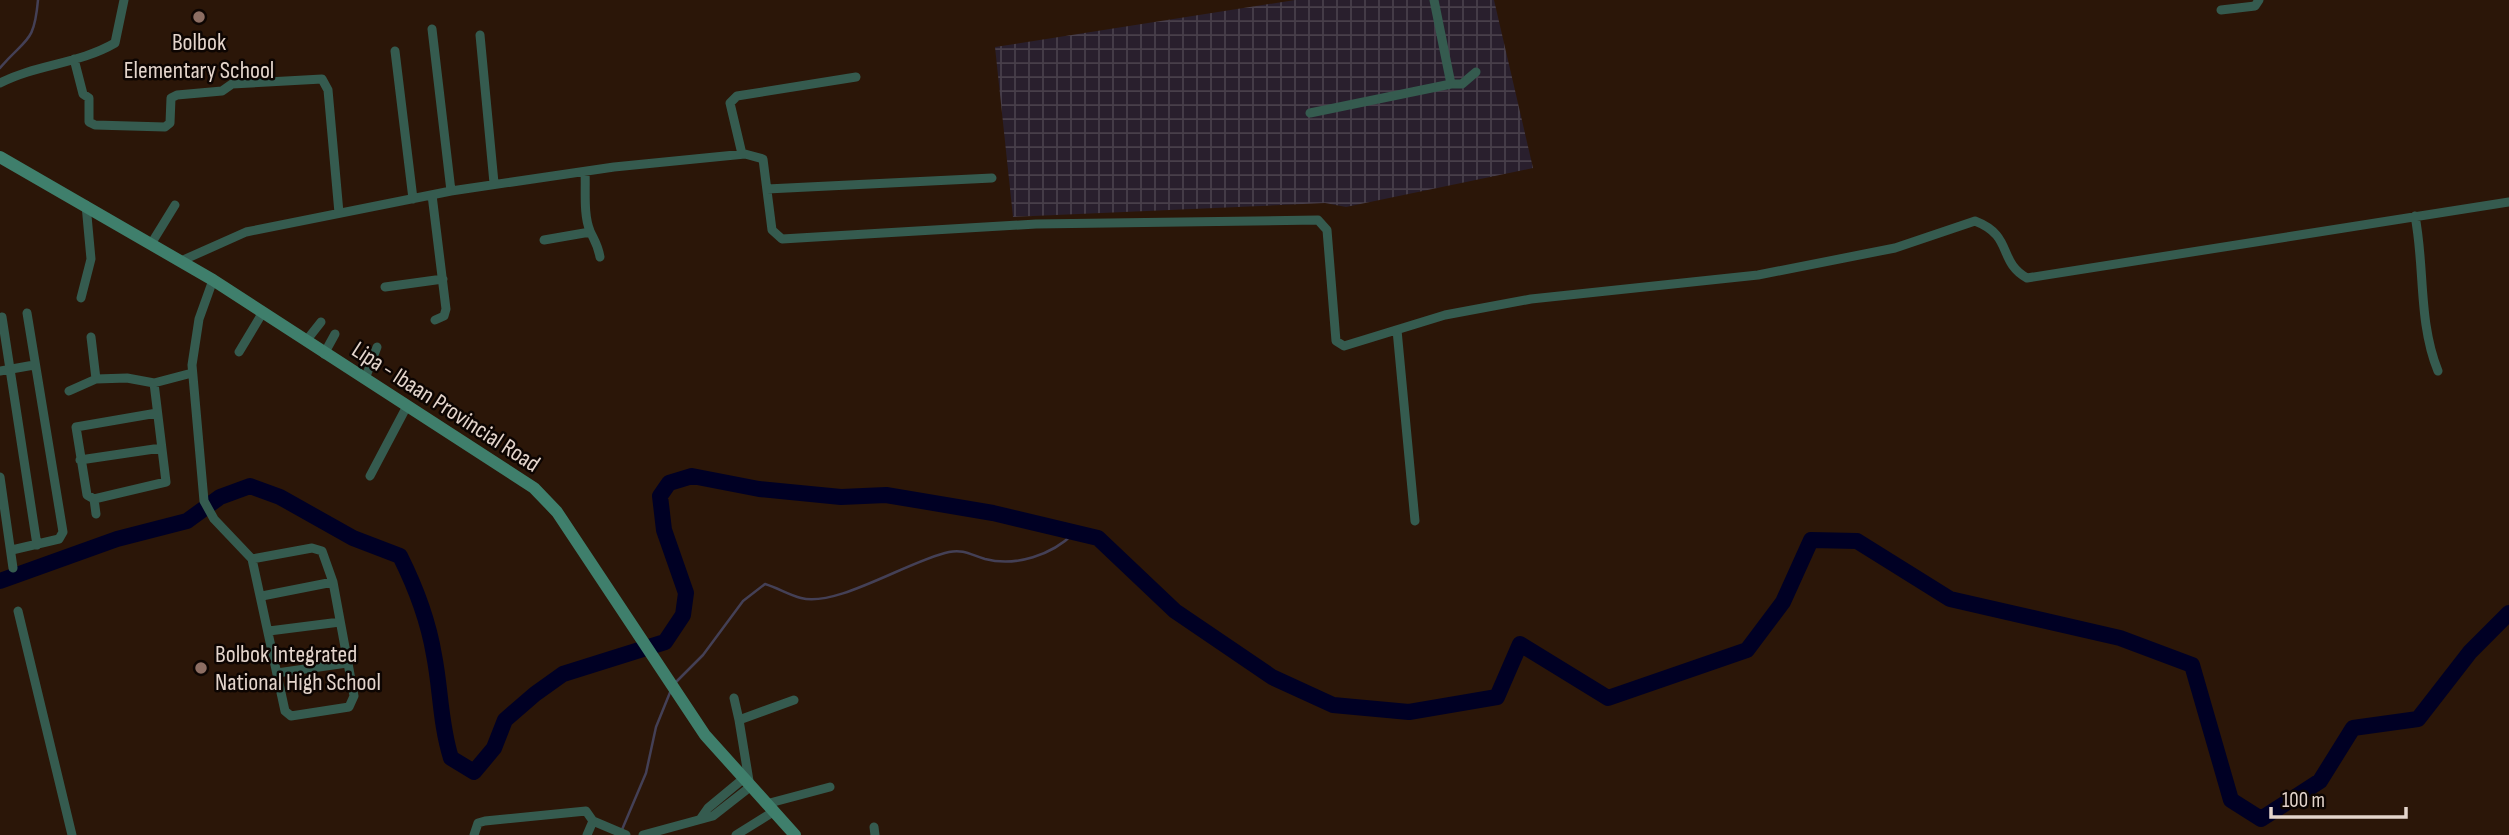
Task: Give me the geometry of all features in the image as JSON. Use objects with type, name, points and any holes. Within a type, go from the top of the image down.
[{"type":"main road","name":"Lipa - Ibaan Provincial Road","points":[[0,157],[213,280],[534,488],[557,512],[705,735],[795,835]]},
{"type":"street","points":[[0,83],[18,74],[97,54],[115,43],[124,0]]},
{"type":"street","points":[[1434,0],[1451,84]]},
{"type":"street","points":[[2221,10],[2255,6],[2259,0]]},
{"type":"street","points":[[432,29],[451,191]]},
{"type":"street","points":[[480,35],[494,183]]},
{"type":"street","points":[[395,51],[414,198]]},
{"type":"street","points":[[74,59],[83,93],[89,98],[89,122],[95,125],[165,127],[170,123],[171,98],[177,95],[222,90],[232,84],[321,79],[328,90],[339,213]]},
{"type":"street","points":[[1310,113],[1462,84],[1476,72]]},
{"type":"street","points":[[741,154],[730,103],[737,96],[856,77]]},
{"type":"street","points":[[181,261],[246,232],[414,198],[494,183],[741,154],[763,159],[772,230],[782,239],[1036,224],[1318,220],[1327,230],[1338,344],[1344,346],[1446,315],[1531,299],[1786,270],[1895,248],[1975,221],[1991,227],[2000,236],[2013,270],[2027,278],[2509,202]]},
{"type":"street","points":[[585,172],[590,232],[597,241],[600,257]]},
{"type":"street","points":[[767,189],[992,178]]},
{"type":"street","points":[[432,195],[445,313],[436,320]]},
{"type":"street","points":[[81,298],[91,259],[86,205]]},
{"type":"street","points":[[151,244],[175,205]]},
{"type":"street","points":[[2416,216],[2422,249],[2426,331],[2438,370]]},
{"type":"street","points":[[544,240],[590,232]]},
{"type":"street","points":[[385,288],[443,279]]},
{"type":"street","points":[[213,280],[199,319],[192,373],[204,501],[214,519],[252,559],[285,711],[291,716],[297,716],[349,706],[354,696],[333,582],[326,558],[319,547],[252,559]]},
{"type":"street","points":[[239,352],[263,312]]},
{"type":"street","points":[[12,550],[59,539],[63,532],[27,313]]},
{"type":"street","points":[[2,317],[4,370],[37,545]]},
{"type":"street","points":[[306,341],[321,322]]},
{"type":"street","points":[[1397,330],[1415,521]]},
{"type":"street","points":[[324,354],[335,334]]},
{"type":"street","points":[[91,337],[96,379]]},
{"type":"street","points":[[365,379],[377,347]]},
{"type":"street","points":[[4,370],[34,365]]},
{"type":"street","points":[[69,391],[96,379],[127,378],[154,383],[192,373]]},
{"type":"street","points":[[154,383],[166,474],[163,484],[94,499],[87,495],[75,430],[78,424],[157,413]]},
{"type":"street","points":[[370,476],[407,406]]},
{"type":"street","points":[[80,460],[161,447]]},
{"type":"street","points":[[0,477],[13,568]]},
{"type":"street","points":[[94,499],[96,514]]},
{"type":"street","points":[[262,596],[333,582]]},
{"type":"street","points":[[18,611],[72,835]]},
{"type":"street","points":[[269,631],[340,622]]},
{"type":"street","points":[[277,673],[348,663]]},
{"type":"street","points":[[643,835],[713,816],[747,783],[734,698]]},
{"type":"street","points":[[739,720],[794,700]]},
{"type":"street","points":[[736,835],[770,808],[831,787]]},
{"type":"street","points":[[474,835],[478,823],[485,821],[586,811],[593,821],[622,833]]},
{"type":"street","points":[[587,835],[593,821]]},
{"type":"shaded area","points":[[1295,0],[1494,0],[1533,168],[1346,207],[1325,203],[1013,217],[995,47]]},
{"type":"waterway","points":[[0,68],[31,33],[38,0]]},
{"type":"waterway","points":[[0,581],[117,539],[187,521],[220,497],[250,486],[280,497],[353,538],[400,556],[425,616],[451,758],[474,772],[494,748],[505,720],[563,674],[665,642],[683,615],[686,593],[664,530],[660,496],[669,483],[692,476],[759,489],[841,497],[886,495],[993,513],[1098,538],[1175,611],[1272,677],[1333,705],[1409,712],[1497,697],[1520,644],[1608,698],[1747,650],[1783,602],[1811,540],[1857,541],[1950,599],[2120,638],[2192,665],[2231,800],[2261,819],[2320,781],[2353,728],[2418,719],[2470,652],[2509,613]]},
{"type":"waterway","points":[[676,682],[703,655],[743,601],[765,584],[797,597],[816,599],[853,590],[914,564],[954,551],[997,561],[1033,557],[1055,547],[1074,533]]},
{"type":"waterway","points":[[621,832],[646,773],[656,727],[671,690]]},
{"type":"place","name":"Bolbok Elementary School","points":[[199,17]]},
{"type":"place","name":"Bolbok Integrated National High School","points":[[201,668]]}]
